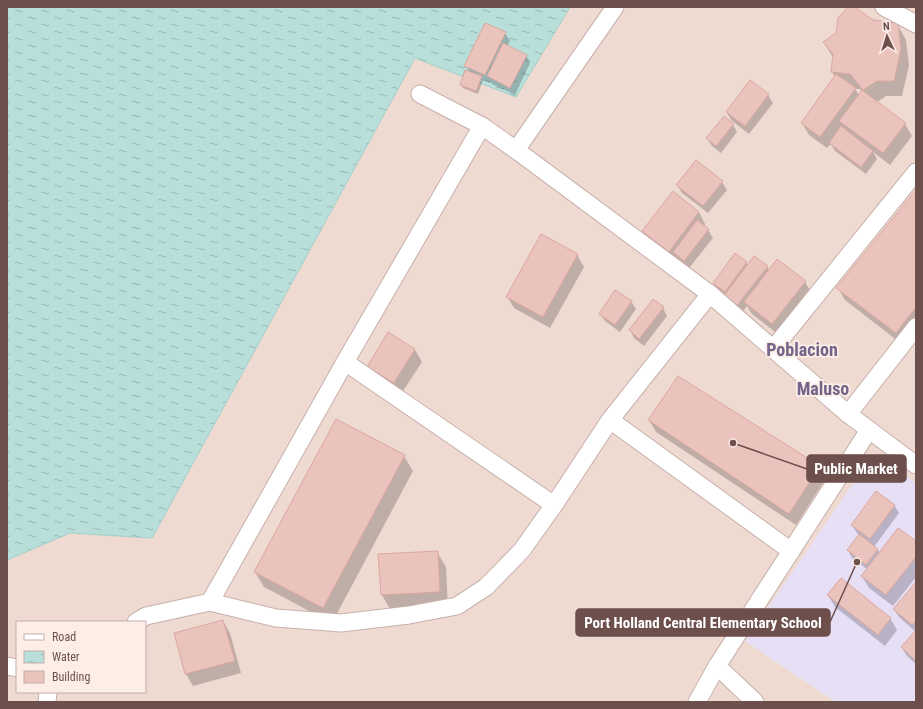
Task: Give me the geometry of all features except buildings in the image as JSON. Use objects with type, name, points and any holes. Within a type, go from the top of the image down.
[{"type":"street","points":[[516,150],[615,7]]},
{"type":"street","points":[[884,7],[916,24]]},
{"type":"street","points":[[420,94],[482,126],[710,294],[848,414],[916,465]]},
{"type":"street","points":[[210,602],[345,362],[482,126]]},
{"type":"street","points":[[773,349],[916,172]]},
{"type":"street","points":[[138,621],[146,616],[210,602],[276,618],[341,623],[409,615],[457,606],[486,587],[522,550],[554,505],[610,420],[710,294]]},
{"type":"street","points":[[848,414],[916,327]]},
{"type":"street","points":[[345,362],[554,505]]},
{"type":"street","points":[[610,420],[791,551]]},
{"type":"street","points":[[697,702],[717,666],[869,430]]},
{"type":"street","points":[[717,666],[755,702]]},
{"type":"shaded area","points":[[310,7],[916,7],[916,702],[7,702],[7,458]]},
{"type":"shaded area","points":[[874,453],[916,483],[916,702],[836,702],[745,641]]},
{"type":"water","points":[[7,7],[570,7],[516,97],[415,58],[152,538],[70,533],[7,560]]},
{"type":"place","name":"Public Market","points":[[733,443]]},
{"type":"place","name":"Port Holland Central Elementary School","points":[[857,562]]},
{"type":"district","name":"Poblacion","points":[[802,349]]},
{"type":"district","name":"Maluso","points":[[823,388]]}]
